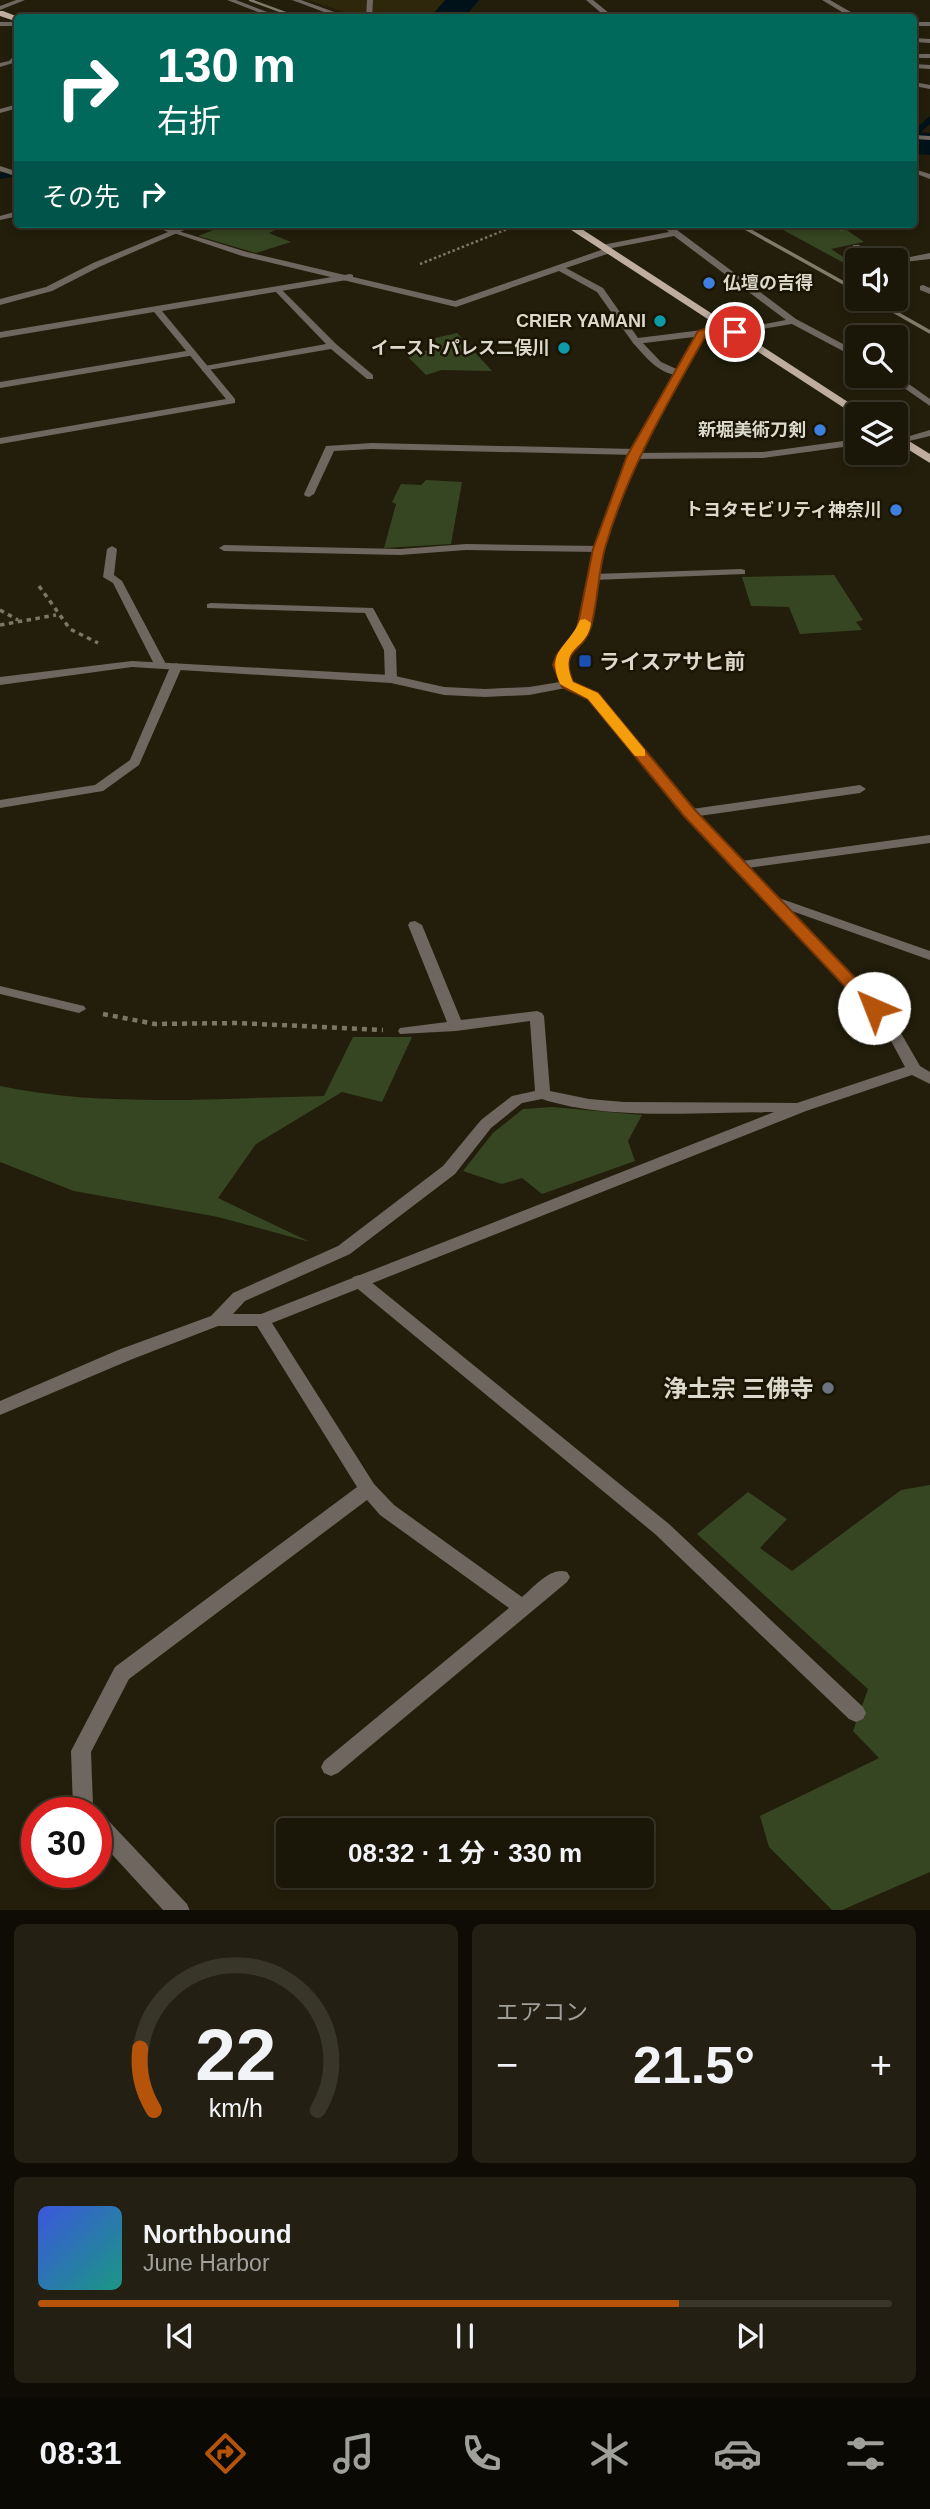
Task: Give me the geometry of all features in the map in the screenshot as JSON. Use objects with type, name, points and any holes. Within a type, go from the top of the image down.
[{"type":"main road","points":[[574,228],[845,404]]},
{"type":"main road","points":[[908,445],[930,459]]},
{"type":"street","points":[[0,8],[22,0]]},
{"type":"street","points":[[230,0],[269,14]]},
{"type":"street","points":[[295,0],[336,14]]},
{"type":"street","points":[[590,1],[606,0]]},
{"type":"street","points":[[825,0],[851,14]]},
{"type":"street","points":[[590,1],[607,14]]},
{"type":"street","points":[[164,228],[245,254],[456,304],[608,249],[676,233]]},
{"type":"street","points":[[1,302],[49,289],[96,265],[184,228]]},
{"type":"street","points":[[669,228],[793,321],[845,349]]},
{"type":"street","points":[[908,259],[930,256]]},
{"type":"street","points":[[560,268],[600,290],[636,341],[658,364],[678,373]]},
{"type":"street","points":[[0,335],[351,277]]},
{"type":"street","points":[[278,289],[333,346],[370,377]]},
{"type":"street","points":[[0,441],[232,401],[156,309]]},
{"type":"street","points":[[636,341],[793,321]]},
{"type":"street","points":[[567,684],[559,665],[562,656],[584,630],[599,549],[634,454],[702,333]]},
{"type":"street","points":[[205,369],[333,346]]},
{"type":"street","points":[[0,385],[192,353]]},
{"type":"street","points":[[908,388],[930,403]]},
{"type":"street","points":[[908,436],[930,433]]},
{"type":"street","points":[[309,494],[330,448],[372,446],[763,455],[845,444]]},
{"type":"street","points":[[224,548],[400,552],[466,547],[599,549]]},
{"type":"street","points":[[112,549],[108,577],[117,581],[161,666]]},
{"type":"street","points":[[594,577],[741,572]]},
{"type":"street","points":[[211,606],[369,610],[390,650],[391,679]]},
{"type":"street","points":[[0,681],[99,666],[161,666],[391,679],[443,691],[485,693],[529,691],[567,684],[593,696],[689,813],[889,1024],[914,1069],[930,1079]]},
{"type":"street","points":[[0,804],[99,788],[135,762],[176,667]]},
{"type":"street","points":[[689,813],[860,789]]},
{"type":"street","points":[[740,865],[930,839]]},
{"type":"street","points":[[774,900],[930,956]]},
{"type":"street","points":[[415,925],[456,1026]]},
{"type":"street","points":[[0,990],[79,1009]]},
{"type":"street","points":[[405,1031],[537,1016],[543,1094]]},
{"type":"street","points":[[0,1408],[124,1355],[217,1320],[262,1320],[801,1107],[914,1069]]},
{"type":"street","points":[[217,1320],[239,1297],[344,1250],[449,1170],[486,1124],[517,1099],[543,1094],[552,1100],[609,1105],[801,1107]]},
{"type":"street","points":[[359,1281],[662,1530],[856,1713]]},
{"type":"street","points":[[262,1320],[368,1489],[387,1510],[523,1608]]},
{"type":"street","points":[[83,1797],[81,1751],[122,1673],[368,1489]]},
{"type":"street","points":[[331,1767],[560,1577]]},
{"type":"street","points":[[112,1839],[179,1910]]},
{"type":"path","points":[[420,264],[510,228]]},
{"type":"path","points":[[39,586],[56,615],[79,639],[106,645],[108,651],[99,666]]},
{"type":"path","points":[[0,610],[19,621]]},
{"type":"path","points":[[0,625],[56,615]]},
{"type":"path","points":[[79,1009],[155,1024],[238,1023],[405,1031]]},
{"type":"shaded area","points":[[307,0],[446,0],[432,14],[351,14]]},
{"type":"green space","points":[[219,228],[275,228],[277,229],[269,233],[291,242],[256,253],[198,236]]},
{"type":"green space","points":[[779,228],[844,228],[864,242],[831,249],[845,258],[845,264]]},
{"type":"green space","points":[[457,333],[492,371],[442,370],[426,375],[405,354],[438,349],[435,338]]},
{"type":"green space","points":[[426,480],[462,482],[451,544],[384,548],[396,504],[392,502],[401,484],[421,485]]},
{"type":"green space","points":[[834,575],[863,620],[856,622],[862,630],[800,634],[789,607],[751,606],[742,577]]},
{"type":"green space","points":[[353,1037],[412,1037],[382,1102],[342,1092],[256,1144],[218,1198],[310,1242],[218,1217],[74,1191],[0,1162],[0,1086],[40,1093],[120,1099],[202,1100],[324,1096]]},
{"type":"green space","points":[[552,1107],[642,1115],[628,1141],[635,1161],[542,1194],[522,1178],[502,1184],[463,1171],[493,1133],[523,1109]]},
{"type":"green space","points":[[930,1485],[930,1872],[842,1910],[832,1910],[769,1847],[760,1816],[879,1758],[853,1731],[868,1689],[697,1534],[748,1492],[787,1519],[760,1548],[792,1571],[901,1490]]},
{"type":"waterway","points":[[450,14],[463,0]]},
{"type":"waterway","points":[[917,131],[930,120]]},
{"type":"waterway","points":[[917,143],[930,144]]},
{"type":"waterway","points":[[0,176],[12,174]]},
{"type":"railway","points":[[250,0],[288,14]]},
{"type":"railway","points":[[745,228],[845,284]]},
{"type":"railway","points":[[893,311],[930,332]]},
{"type":"slow traffic","points":[[585,623],[584,630],[562,656],[559,665],[567,684],[593,696],[640,753]]},
{"type":"place","name":"仏壇の吉得","points":[[709,283]]},
{"type":"place","name":"CRIER YAMANI","points":[[660,321]]},
{"type":"place","name":"イーストパレス二俣川","points":[[564,348]]},
{"type":"place","name":"新堀美術刀剣","points":[[820,430]]},
{"type":"place","name":"トヨタモビリティ神奈川","points":[[896,510]]},
{"type":"place","name":"ライスアサヒ前","points":[[585,661]]},
{"type":"place","name":"浄土宗 三佛寺","points":[[828,1388]]},
{"type":"route","points":[[735,332],[725,325],[702,333],[633,456],[599,549],[584,630],[562,656],[559,665],[567,684],[593,696],[689,813],[874,1008]]}]
